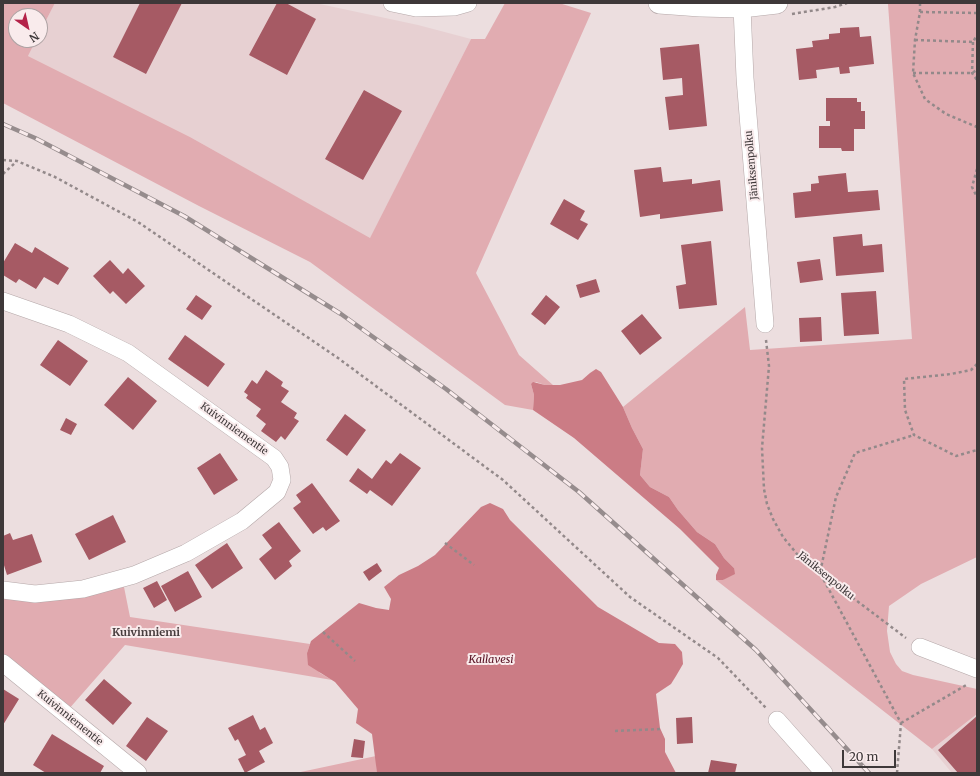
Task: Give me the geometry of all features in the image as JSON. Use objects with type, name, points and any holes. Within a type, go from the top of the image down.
[{"type":"street","points":[[392,3],[416,8],[454,7],[468,3]]},
{"type":"street","points":[[659,3],[782,9]]},
{"type":"street","name":"Jäniksenpolku","points":[[742,6],[745,78],[765,324]]},
{"type":"street","name":"Kuivinniementie","points":[[3,301],[69,324],[128,353],[274,458],[280,467],[282,480],[277,492],[242,520],[186,553],[134,575],[83,588],[56,592],[35,594],[3,590]]},
{"type":"street","points":[[920,648],[974,676]]},
{"type":"street","name":"Kuivinniementie","points":[[3,662],[138,773]]},
{"type":"street","points":[[777,720],[824,773]]},
{"type":"path","points":[[782,9],[835,7],[847,3]]},
{"type":"path","points":[[920,3],[920,12],[914,40],[913,73],[925,99],[946,114],[977,127]]},
{"type":"path","points":[[920,12],[977,13]]},
{"type":"path","points":[[977,35],[973,42],[972,73],[977,80]]},
{"type":"path","points":[[914,40],[973,42]]},
{"type":"path","points":[[913,73],[972,73],[977,70]]},
{"type":"path","points":[[3,160],[17,161],[55,177],[138,222],[338,358],[503,480],[630,597],[718,658],[777,720]]},
{"type":"path","points":[[3,174],[17,161]]},
{"type":"path","points":[[977,169],[972,187],[977,197]]},
{"type":"path","name":"Jäniksenpolku","points":[[765,324],[768,366],[762,448],[764,489],[772,519],[784,538],[797,554],[920,648]]},
{"type":"path","points":[[914,435],[905,410],[904,379],[951,374],[971,370],[977,364]]},
{"type":"path","points":[[897,773],[901,723],[820,573],[836,497],[855,453],[914,435],[956,456],[977,450]]},
{"type":"path","points":[[445,544],[474,565]]},
{"type":"path","points":[[323,632],[355,661]]},
{"type":"path","points":[[901,723],[974,676]]},
{"type":"path","points":[[615,731],[660,728]]},
{"type":"shaded area","points":[[3,3],[55,3],[48,17],[48,8],[8,8],[8,48],[32,48],[28,56],[190,137],[370,238],[471,39],[485,39],[505,3],[559,3],[591,13],[476,273],[519,355],[553,385],[545,385],[536,382],[531,384],[534,395],[533,410],[505,405],[310,262],[199,206],[3,103]]},
{"type":"shaded area","points":[[55,3],[315,3],[418,25],[471,39],[370,239],[190,137],[28,56],[32,48],[48,48],[48,17]]},
{"type":"shaded area","points":[[977,3],[977,557],[921,584],[889,606],[887,631],[890,652],[896,664],[902,671],[913,675],[977,689],[977,714],[932,749],[716,580],[723,580],[734,568],[724,558],[715,544],[697,532],[669,497],[650,487],[640,475],[643,449],[623,407],[745,307],[750,350],[912,339],[888,4]]},
{"type":"shaded area","points":[[124,587],[130,617],[310,644],[307,653],[320,673],[332,680],[125,645],[68,710],[3,656],[3,598]]},
{"type":"shaded area","points":[[977,714],[977,773],[952,773],[932,749]]},
{"type":"shaded area","points":[[376,756],[377,773],[296,773]]},
{"type":"water","points":[[596,369],[601,372],[623,407],[643,449],[640,475],[650,487],[669,497],[697,532],[715,544],[724,558],[734,568],[735,574],[723,580],[716,580],[716,575],[719,568],[680,529],[574,438],[533,410],[534,395],[531,384],[533,382],[545,385],[560,385],[582,380]]},
{"type":"water","name":"Kallavesi","points":[[490,503],[503,509],[510,520],[598,607],[659,643],[675,644],[682,652],[683,664],[676,676],[671,684],[656,694],[660,728],[665,739],[665,752],[676,773],[377,773],[372,734],[356,723],[358,709],[335,682],[308,665],[307,653],[311,641],[359,603],[389,610],[391,599],[384,587],[399,575],[418,566],[435,555],[481,507]]},
{"type":"building","points":[[140,3],[182,3],[146,74],[113,57]]},
{"type":"building","points":[[277,3],[286,3],[316,19],[287,75],[249,55]]},
{"type":"building","points":[[859,27],[860,37],[871,36],[874,64],[849,67],[850,73],[840,74],[839,67],[816,70],[817,78],[799,80],[796,49],[813,47],[812,41],[829,39],[829,34],[840,33],[840,28]]},
{"type":"building","points":[[699,44],[707,126],[669,130],[665,97],[683,95],[682,78],[663,80],[660,48]]},
{"type":"building","points":[[364,90],[402,111],[363,180],[325,159]]},
{"type":"building","points":[[826,98],[857,98],[857,102],[861,102],[861,111],[865,111],[865,129],[854,129],[854,151],[842,151],[841,148],[819,148],[819,126],[830,126],[830,121],[826,121]]},
{"type":"building","points":[[661,167],[663,182],[692,179],[692,184],[720,180],[723,211],[660,219],[660,214],[640,217],[634,170]]},
{"type":"building","points":[[846,173],[848,192],[878,190],[880,210],[795,218],[793,193],[811,191],[811,184],[819,183],[818,176]]},
{"type":"building","points":[[564,199],[585,211],[580,220],[588,224],[578,240],[550,224]]},
{"type":"building","points":[[862,234],[863,246],[882,244],[884,272],[836,276],[833,237]]},
{"type":"building","points":[[711,241],[717,305],[679,309],[676,286],[686,284],[681,245]]},
{"type":"building","points":[[15,243],[32,253],[35,247],[69,268],[58,285],[44,277],[36,289],[19,279],[16,283],[3,275],[3,263]]},
{"type":"building","points":[[820,259],[823,280],[800,283],[797,262]]},
{"type":"building","points":[[110,260],[123,274],[128,268],[145,286],[126,304],[113,291],[110,294],[93,276]]},
{"type":"building","points":[[596,279],[600,292],[580,298],[576,285]]},
{"type":"building","points":[[876,291],[879,334],[844,336],[841,293]]},
{"type":"building","points":[[196,295],[212,306],[202,320],[186,309]]},
{"type":"building","points":[[546,295],[560,307],[545,325],[531,314]]},
{"type":"building","points":[[642,314],[662,338],[640,355],[621,331]]},
{"type":"building","points":[[821,317],[822,341],[800,342],[799,318]]},
{"type":"building","points":[[185,335],[225,364],[208,387],[168,359]]},
{"type":"building","points":[[58,340],[88,361],[70,386],[40,365]]},
{"type":"building","points":[[266,370],[283,382],[281,386],[289,391],[281,402],[297,413],[294,418],[299,421],[285,440],[281,436],[276,442],[261,431],[266,424],[256,416],[261,409],[246,398],[248,395],[244,392],[252,380],[257,384]]},
{"type":"building","points":[[128,377],[157,401],[133,430],[104,405]]},
{"type":"building","points":[[345,414],[366,430],[347,456],[326,440]]},
{"type":"building","points":[[66,418],[77,424],[71,435],[60,430]]},
{"type":"building","points":[[220,453],[238,480],[214,495],[197,468]]},
{"type":"building","points":[[400,453],[421,468],[392,506],[370,490],[367,494],[349,481],[358,468],[372,479],[386,460],[391,464]]},
{"type":"building","points":[[312,483],[340,521],[326,531],[323,527],[313,534],[293,508],[301,502],[296,495]]},
{"type":"building","points":[[113,515],[126,542],[89,560],[75,534]]},
{"type":"building","points":[[279,522],[301,551],[289,561],[292,566],[275,580],[259,559],[272,548],[262,535]]},
{"type":"building","points":[[10,533],[13,540],[32,534],[42,562],[7,575],[3,562],[3,536]]},
{"type":"building","points":[[227,543],[243,568],[212,589],[195,565]]},
{"type":"building","points":[[377,563],[382,571],[369,581],[363,572]]},
{"type":"building","points":[[188,571],[202,597],[175,612],[161,586]]},
{"type":"building","points":[[157,581],[167,600],[154,608],[143,588]]},
{"type":"building","points":[[104,679],[132,703],[113,725],[85,700]]},
{"type":"building","points":[[3,689],[19,699],[3,725]]},
{"type":"building","points":[[253,715],[260,730],[265,727],[273,743],[259,751],[265,762],[245,773],[238,759],[246,755],[238,739],[235,741],[228,728]]},
{"type":"building","points":[[977,716],[977,773],[958,773],[938,750]]},
{"type":"building","points":[[147,717],[168,731],[146,761],[126,746]]},
{"type":"building","points":[[692,717],[693,743],[677,744],[676,718]]},
{"type":"building","points":[[52,734],[104,766],[100,773],[46,773],[33,765]]},
{"type":"building","points":[[354,739],[365,741],[363,758],[351,757]]},
{"type":"building","points":[[711,760],[737,764],[735,773],[708,773]]},
{"type":"railway","points":[[3,124],[35,138],[184,216],[341,314],[446,389],[579,492],[756,650],[869,773]]},
{"type":"district","name":"Kuivinniemi","points":[[146,633]]}]
